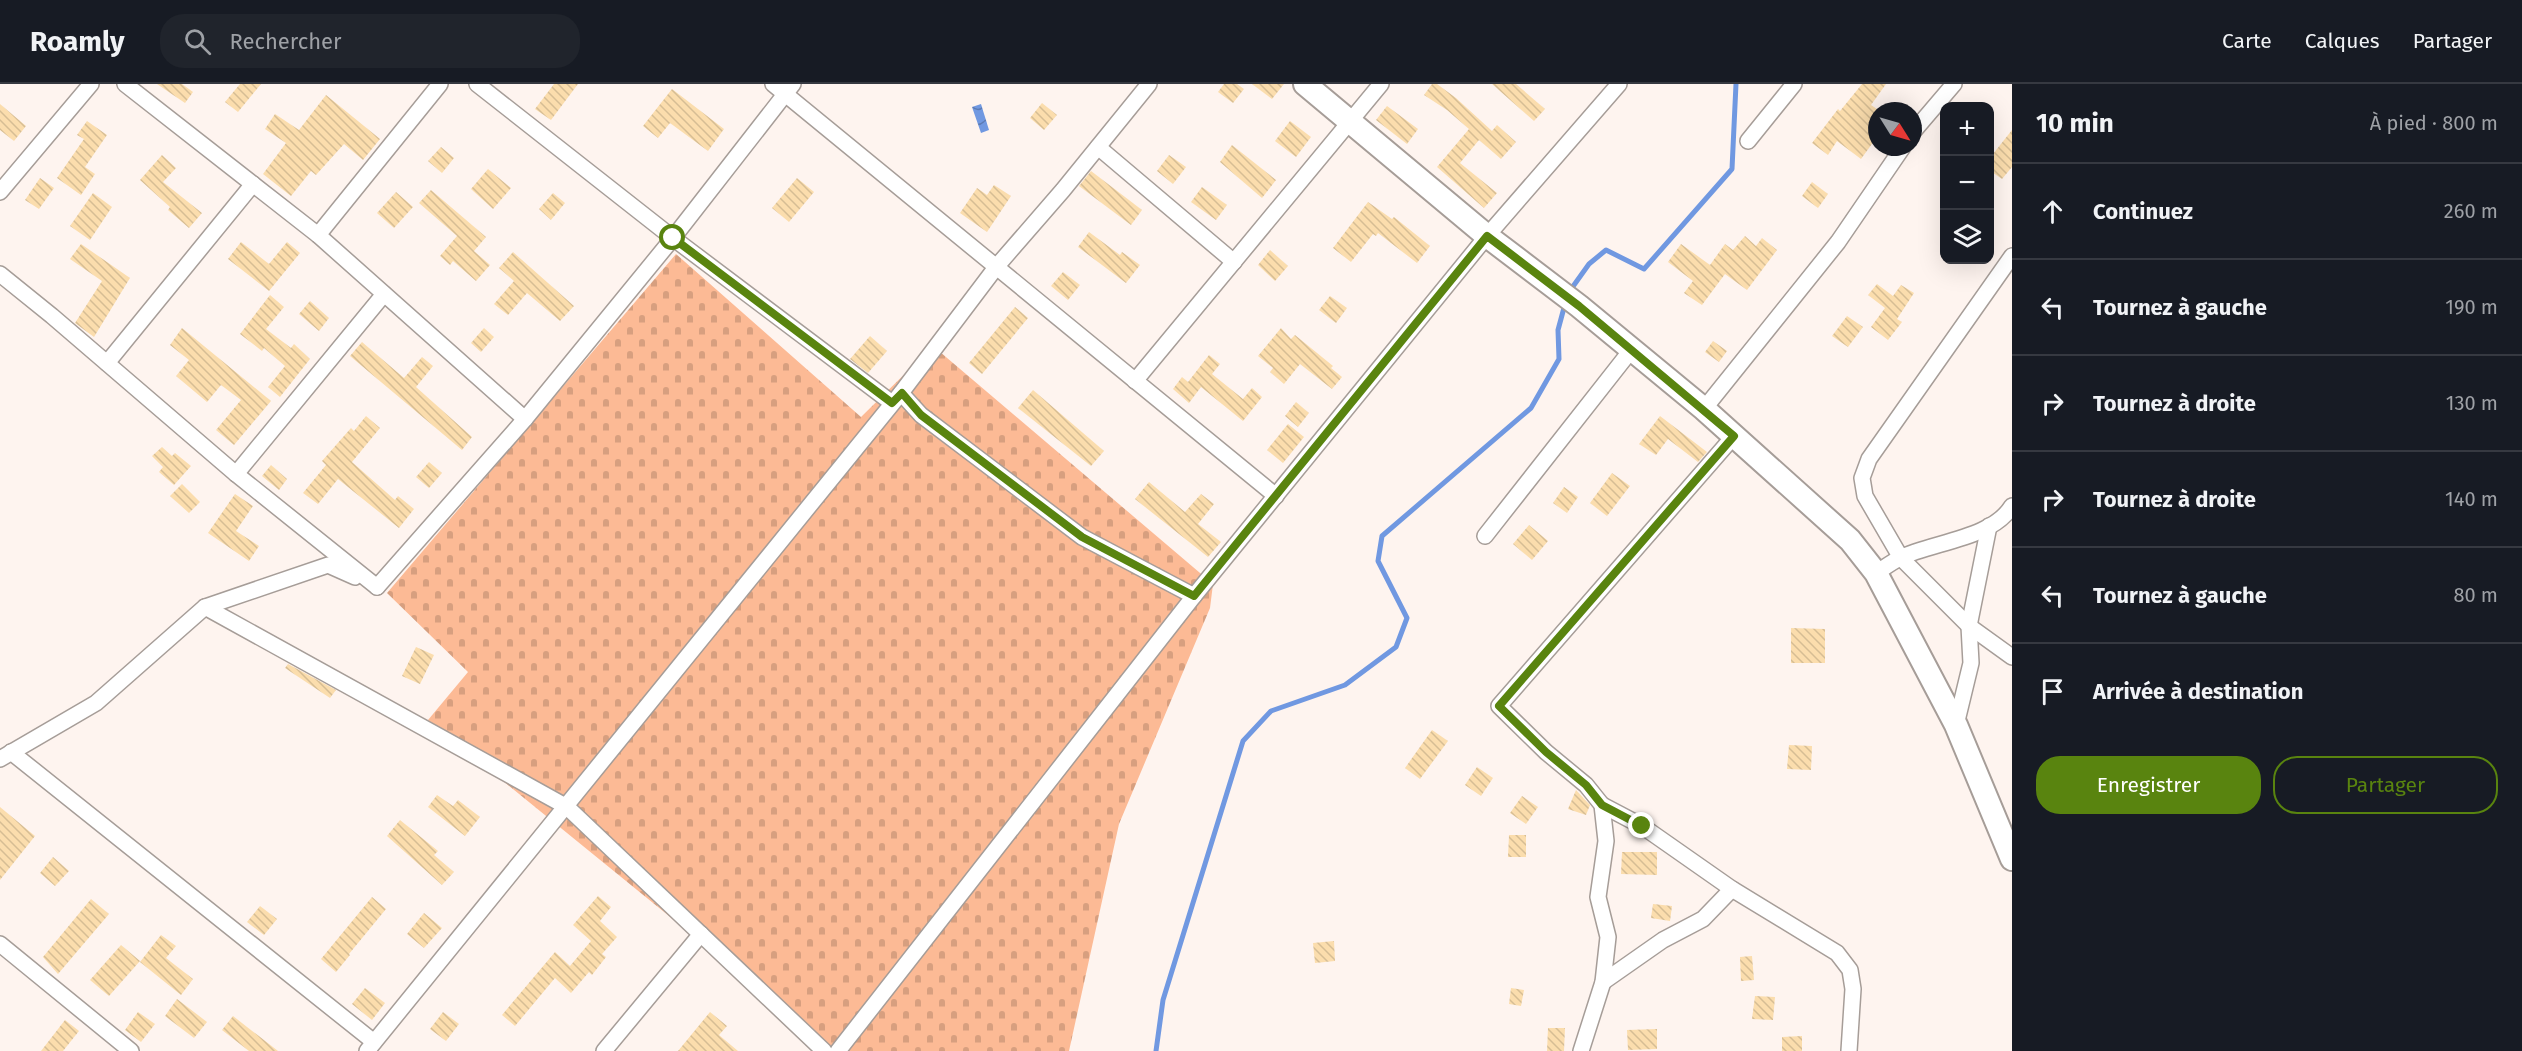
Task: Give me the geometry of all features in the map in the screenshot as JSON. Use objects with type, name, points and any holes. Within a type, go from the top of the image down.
[{"type":"main road","points":[[1305,84],[1487,236],[1579,306],[1704,409],[1850,540],[1876,573],[1956,725],[2012,860]]},
{"type":"street","points":[[0,192],[91,84]]},
{"type":"street","points":[[124,84],[318,235],[525,419]]},
{"type":"street","points":[[318,235],[440,84]]},
{"type":"street","points":[[477,84],[673,238],[921,415],[1082,537],[1194,596]]},
{"type":"street","points":[[377,587],[328,565],[205,607],[96,703],[6,756],[371,1047],[897,398],[997,266],[1149,84]]},
{"type":"street","points":[[1135,381],[1381,84]]},
{"type":"street","points":[[838,1051],[1194,596],[1487,236],[1619,84]]},
{"type":"street","points":[[1748,141],[1794,84]]},
{"type":"street","points":[[1922,121],[1954,84]]},
{"type":"street","points":[[377,587],[525,419],[673,238],[783,87],[1276,496]]},
{"type":"street","points":[[1098,147],[1234,262]]},
{"type":"street","points":[[1704,409],[1838,242],[1896,156]]},
{"type":"street","points":[[107,363],[253,184]]},
{"type":"street","points":[[2012,256],[1869,459],[1862,478],[1864,496],[1901,558],[1969,626],[2012,657]]},
{"type":"street","points":[[0,274],[236,474],[377,587]]},
{"type":"street","points":[[236,474],[384,294]]},
{"type":"street","points":[[1485,536],[1632,349]]},
{"type":"street","points":[[1734,436],[1499,706],[1546,752],[1586,785],[1602,805],[1642,826],[1732,889],[1837,953],[1850,970],[1853,989],[1849,1051]]},
{"type":"street","points":[[1876,573],[1901,558],[1989,526],[2008,512],[2012,506]]},
{"type":"street","points":[[1956,725],[1971,663],[1969,626],[1989,526]]},
{"type":"street","points":[[205,607],[567,807],[824,1051]]},
{"type":"street","points":[[1581,1051],[1603,982],[1608,937],[1598,897],[1606,841],[1602,805]]},
{"type":"street","points":[[1603,982],[1663,940],[1703,919],[1732,889]]},
{"type":"street","points":[[604,1051],[701,934]]},
{"type":"street","points":[[0,944],[130,1051]]},
{"type":"green space","points":[[676,254],[861,417],[933,346],[1213,584],[1210,608],[1119,824],[1069,1051],[835,1051],[428,720],[468,672],[387,593]]},
{"type":"water","points":[[981,104],[989,130],[981,133],[972,107]]},
{"type":"building","points":[[157,84],[182,84],[193,92],[185,103]]},
{"type":"building","points":[[240,84],[261,84],[238,112],[225,102]]},
{"type":"building","points":[[554,84],[578,84],[551,120],[535,109]]},
{"type":"building","points":[[1224,84],[1237,84],[1244,89],[1233,103],[1218,92]]},
{"type":"building","points":[[1252,84],[1284,84],[1272,99]]},
{"type":"building","points":[[1432,84],[1437,84],[1456,98],[1492,131],[1497,125],[1516,142],[1501,159],[1479,140],[1460,163],[1497,193],[1484,208],[1437,167],[1469,129],[1447,110],[1424,95]]},
{"type":"building","points":[[1492,84],[1516,84],[1545,109],[1534,121]]},
{"type":"building","points":[[1862,84],[1886,84],[1873,102],[1868,102],[1868,149],[1861,159],[1837,141],[1828,155],[1812,143],[1838,109],[1840,111]]},
{"type":"building","points":[[672,89],[724,129],[708,151],[670,123],[658,138],[643,126]]},
{"type":"building","points":[[326,95],[380,139],[363,160],[344,144],[316,175],[311,171],[291,196],[263,174],[286,143],[265,129],[275,114],[299,130]]},
{"type":"building","points":[[1042,103],[1057,115],[1044,130],[1030,118]]},
{"type":"building","points":[[0,104],[26,126],[14,141],[0,130]]},
{"type":"building","points":[[1387,106],[1418,129],[1407,144],[1376,120]]},
{"type":"building","points":[[87,121],[107,135],[85,167],[95,174],[81,195],[57,178],[84,139],[77,135]]},
{"type":"building","points":[[1290,121],[1311,137],[1296,157],[1275,141]]},
{"type":"building","points":[[2012,130],[2012,167],[2002,179],[1994,173],[1994,153]]},
{"type":"building","points":[[1232,145],[1276,180],[1262,198],[1220,162]]},
{"type":"building","points":[[441,147],[454,158],[442,173],[428,161]]},
{"type":"building","points":[[162,155],[176,168],[163,182],[202,213],[189,228],[168,210],[170,207],[140,180]]},
{"type":"building","points":[[1169,155],[1186,167],[1173,184],[1157,171]]},
{"type":"building","points":[[488,169],[511,188],[493,209],[471,189]]},
{"type":"building","points":[[1091,171],[1142,210],[1131,225],[1079,186]]},
{"type":"building","points":[[40,178],[54,188],[39,209],[25,200]]},
{"type":"building","points":[[797,178],[814,192],[789,222],[772,208]]},
{"type":"building","points":[[1812,182],[1828,194],[1818,208],[1802,196]]},
{"type":"building","points":[[994,185],[1011,196],[987,232],[960,213],[977,188],[987,195]]},
{"type":"building","points":[[1202,187],[1227,205],[1216,220],[1191,202]]},
{"type":"building","points":[[431,190],[486,237],[474,251],[490,265],[476,281],[453,261],[450,265],[440,256],[457,236],[419,203]]},
{"type":"building","points":[[396,192],[413,207],[394,228],[377,213]]},
{"type":"building","points":[[93,193],[112,207],[90,240],[70,226]]},
{"type":"building","points":[[553,193],[565,203],[551,220],[539,209]]},
{"type":"building","points":[[1368,202],[1392,219],[1394,217],[1430,246],[1417,263],[1378,233],[1376,236],[1373,234],[1351,262],[1333,248]]},
{"type":"building","points":[[1089,232],[1120,255],[1122,252],[1140,265],[1126,283],[1078,247]]},
{"type":"building","points":[[1745,236],[1756,246],[1762,238],[1777,250],[1747,290],[1725,274],[1702,305],[1684,293],[1693,281],[1668,262],[1681,244],[1710,265],[1725,244],[1733,250]]},
{"type":"building","points":[[241,242],[269,264],[287,242],[300,253],[269,291],[228,259]]},
{"type":"building","points":[[81,244],[130,278],[94,337],[75,323],[102,281],[70,259]]},
{"type":"building","points":[[1270,250],[1288,266],[1275,281],[1258,265]]},
{"type":"building","points":[[513,252],[574,306],[560,321],[527,293],[508,315],[494,304],[514,281],[499,268]]},
{"type":"building","points":[[1063,272],[1080,285],[1068,300],[1051,286]]},
{"type":"building","points":[[1877,284],[1893,296],[1901,285],[1914,293],[1897,319],[1902,322],[1888,340],[1871,327],[1885,308],[1868,295]]},
{"type":"building","points":[[270,295],[284,307],[266,329],[291,348],[294,344],[310,359],[280,397],[268,387],[285,366],[264,348],[262,351],[240,334]]},
{"type":"building","points":[[1330,296],[1347,308],[1336,323],[1319,310]]},
{"type":"building","points":[[310,301],[329,318],[319,331],[299,314]]},
{"type":"building","points":[[1015,307],[1028,318],[982,374],[969,363]]},
{"type":"building","points":[[1847,316],[1863,327],[1848,347],[1832,336]]},
{"type":"building","points":[[182,328],[271,401],[234,445],[216,430],[241,400],[221,385],[207,402],[176,376],[189,360],[170,345]]},
{"type":"building","points":[[484,328],[494,337],[481,352],[471,343]]},
{"type":"building","points":[[1281,328],[1291,339],[1295,335],[1333,366],[1331,368],[1342,377],[1332,389],[1300,364],[1284,384],[1270,372],[1273,368],[1258,356]]},
{"type":"building","points":[[870,336],[887,351],[868,373],[850,359]]},
{"type":"building","points":[[1713,341],[1727,351],[1719,362],[1705,352]]},
{"type":"building","points":[[362,342],[404,378],[422,357],[433,366],[416,387],[472,437],[462,450],[350,356]]},
{"type":"building","points":[[1209,355],[1220,364],[1212,374],[1243,399],[1252,388],[1262,397],[1243,421],[1201,387],[1189,403],[1173,389],[1182,377],[1188,382]]},
{"type":"building","points":[[1033,390],[1104,451],[1091,466],[1018,408]]},
{"type":"building","points":[[1296,402],[1309,413],[1298,427],[1285,416]]},
{"type":"building","points":[[366,416],[380,428],[352,462],[395,500],[398,496],[414,509],[399,528],[338,479],[318,504],[303,493],[326,465],[322,461],[351,428],[354,431]]},
{"type":"building","points":[[1660,416],[1707,452],[1698,462],[1668,439],[1656,455],[1639,444]]},
{"type":"building","points":[[1288,424],[1304,437],[1283,463],[1267,450]]},
{"type":"building","points":[[162,447],[172,456],[175,453],[191,466],[174,485],[159,472],[163,467],[152,456]]},
{"type":"building","points":[[429,462],[442,473],[429,488],[416,477]]},
{"type":"building","points":[[271,465],[287,479],[279,490],[262,476]]},
{"type":"building","points":[[1612,473],[1630,486],[1607,516],[1590,503]]},
{"type":"building","points":[[1149,482],[1185,512],[1201,494],[1214,504],[1198,524],[1221,542],[1208,557],[1135,499]]},
{"type":"building","points":[[182,484],[200,502],[189,513],[170,496]]},
{"type":"building","points":[[1564,487],[1578,497],[1567,513],[1553,503]]},
{"type":"building","points":[[235,494],[253,506],[236,531],[259,546],[249,561],[208,533]]},
{"type":"building","points":[[1529,525],[1548,541],[1532,560],[1513,544]]},
{"type":"building","points":[[1791,628],[1825,629],[1825,663],[1791,663]]},
{"type":"building","points":[[416,647],[434,655],[420,684],[402,676]]},
{"type":"building","points":[[288,664],[336,690],[330,698],[285,668]]},
{"type":"building","points":[[1432,730],[1448,741],[1420,779],[1405,768]]},
{"type":"building","points":[[1789,745],[1812,746],[1811,770],[1787,769]]},
{"type":"building","points":[[1477,767],[1493,778],[1481,796],[1465,785]]},
{"type":"building","points":[[1576,790],[1590,805],[1586,815],[1568,809]]},
{"type":"building","points":[[437,795],[453,806],[458,800],[480,817],[465,836],[428,807]]},
{"type":"building","points":[[1522,796],[1538,807],[1526,824],[1510,813]]},
{"type":"building","points":[[0,807],[35,836],[0,880]]},
{"type":"building","points":[[400,820],[438,851],[434,855],[454,872],[442,885],[387,836]]},
{"type":"building","points":[[1509,835],[1526,835],[1526,857],[1508,857]]},
{"type":"building","points":[[1622,852],[1657,852],[1657,875],[1621,874]]},
{"type":"building","points":[[53,857],[69,871],[55,886],[40,873]]},
{"type":"building","points":[[598,896],[611,907],[600,921],[617,937],[602,954],[606,957],[592,975],[589,972],[571,993],[555,978],[515,1026],[502,1015],[555,952],[570,966],[591,941],[573,925]]},
{"type":"building","points":[[372,897],[386,909],[336,972],[321,959]]},
{"type":"building","points":[[91,899],[109,914],[58,974],[43,957]]},
{"type":"building","points":[[1653,904],[1672,906],[1670,921],[1651,918]]},
{"type":"building","points":[[260,906],[277,919],[264,935],[247,922]]},
{"type":"building","points":[[424,913],[442,928],[424,948],[407,934]]},
{"type":"building","points":[[161,935],[176,946],[166,958],[193,979],[181,995],[140,962]]},
{"type":"building","points":[[1334,941],[1335,961],[1315,963],[1313,943]]},
{"type":"building","points":[[121,945],[140,961],[109,996],[90,980]]},
{"type":"building","points":[[1752,956],[1754,980],[1741,981],[1740,957]]},
{"type":"building","points":[[365,988],[385,1003],[372,1020],[352,1004]]},
{"type":"building","points":[[1511,988],[1524,990],[1521,1006],[1509,1004]]},
{"type":"building","points":[[1755,996],[1775,997],[1773,1020],[1752,1019]]},
{"type":"building","points":[[177,999],[207,1022],[194,1038],[165,1016]]},
{"type":"building","points":[[138,1012],[155,1024],[141,1042],[125,1030]]},
{"type":"building","points":[[443,1012],[459,1024],[446,1041],[430,1029]]},
{"type":"building","points":[[710,1012],[727,1026],[719,1035],[738,1051],[678,1051]]},
{"type":"building","points":[[233,1016],[278,1051],[249,1051],[222,1030]]},
{"type":"building","points":[[65,1020],[79,1031],[63,1051],[41,1051]]},
{"type":"building","points":[[1548,1028],[1565,1028],[1564,1051],[1547,1051]]},
{"type":"building","points":[[1657,1029],[1657,1049],[1628,1050],[1627,1030]]},
{"type":"building","points":[[1802,1036],[1802,1051],[1782,1051],[1782,1037]]},
{"type":"waterway","points":[[1569,292],[1589,264],[1606,250],[1644,269],[1732,169],[1736,84]]},
{"type":"waterway","points":[[1156,1051],[1163,1000],[1243,741],[1271,711],[1345,685],[1396,647],[1407,618],[1378,561],[1382,536],[1531,408],[1559,359],[1558,330],[1565,304]]},
{"type":"route","points":[[673,238],[892,403],[902,393],[921,415],[1082,537],[1194,596],[1487,236],[1579,306],[1734,436],[1587,608],[1533,665],[1499,706],[1546,752],[1586,785],[1602,805],[1642,826]]}]
